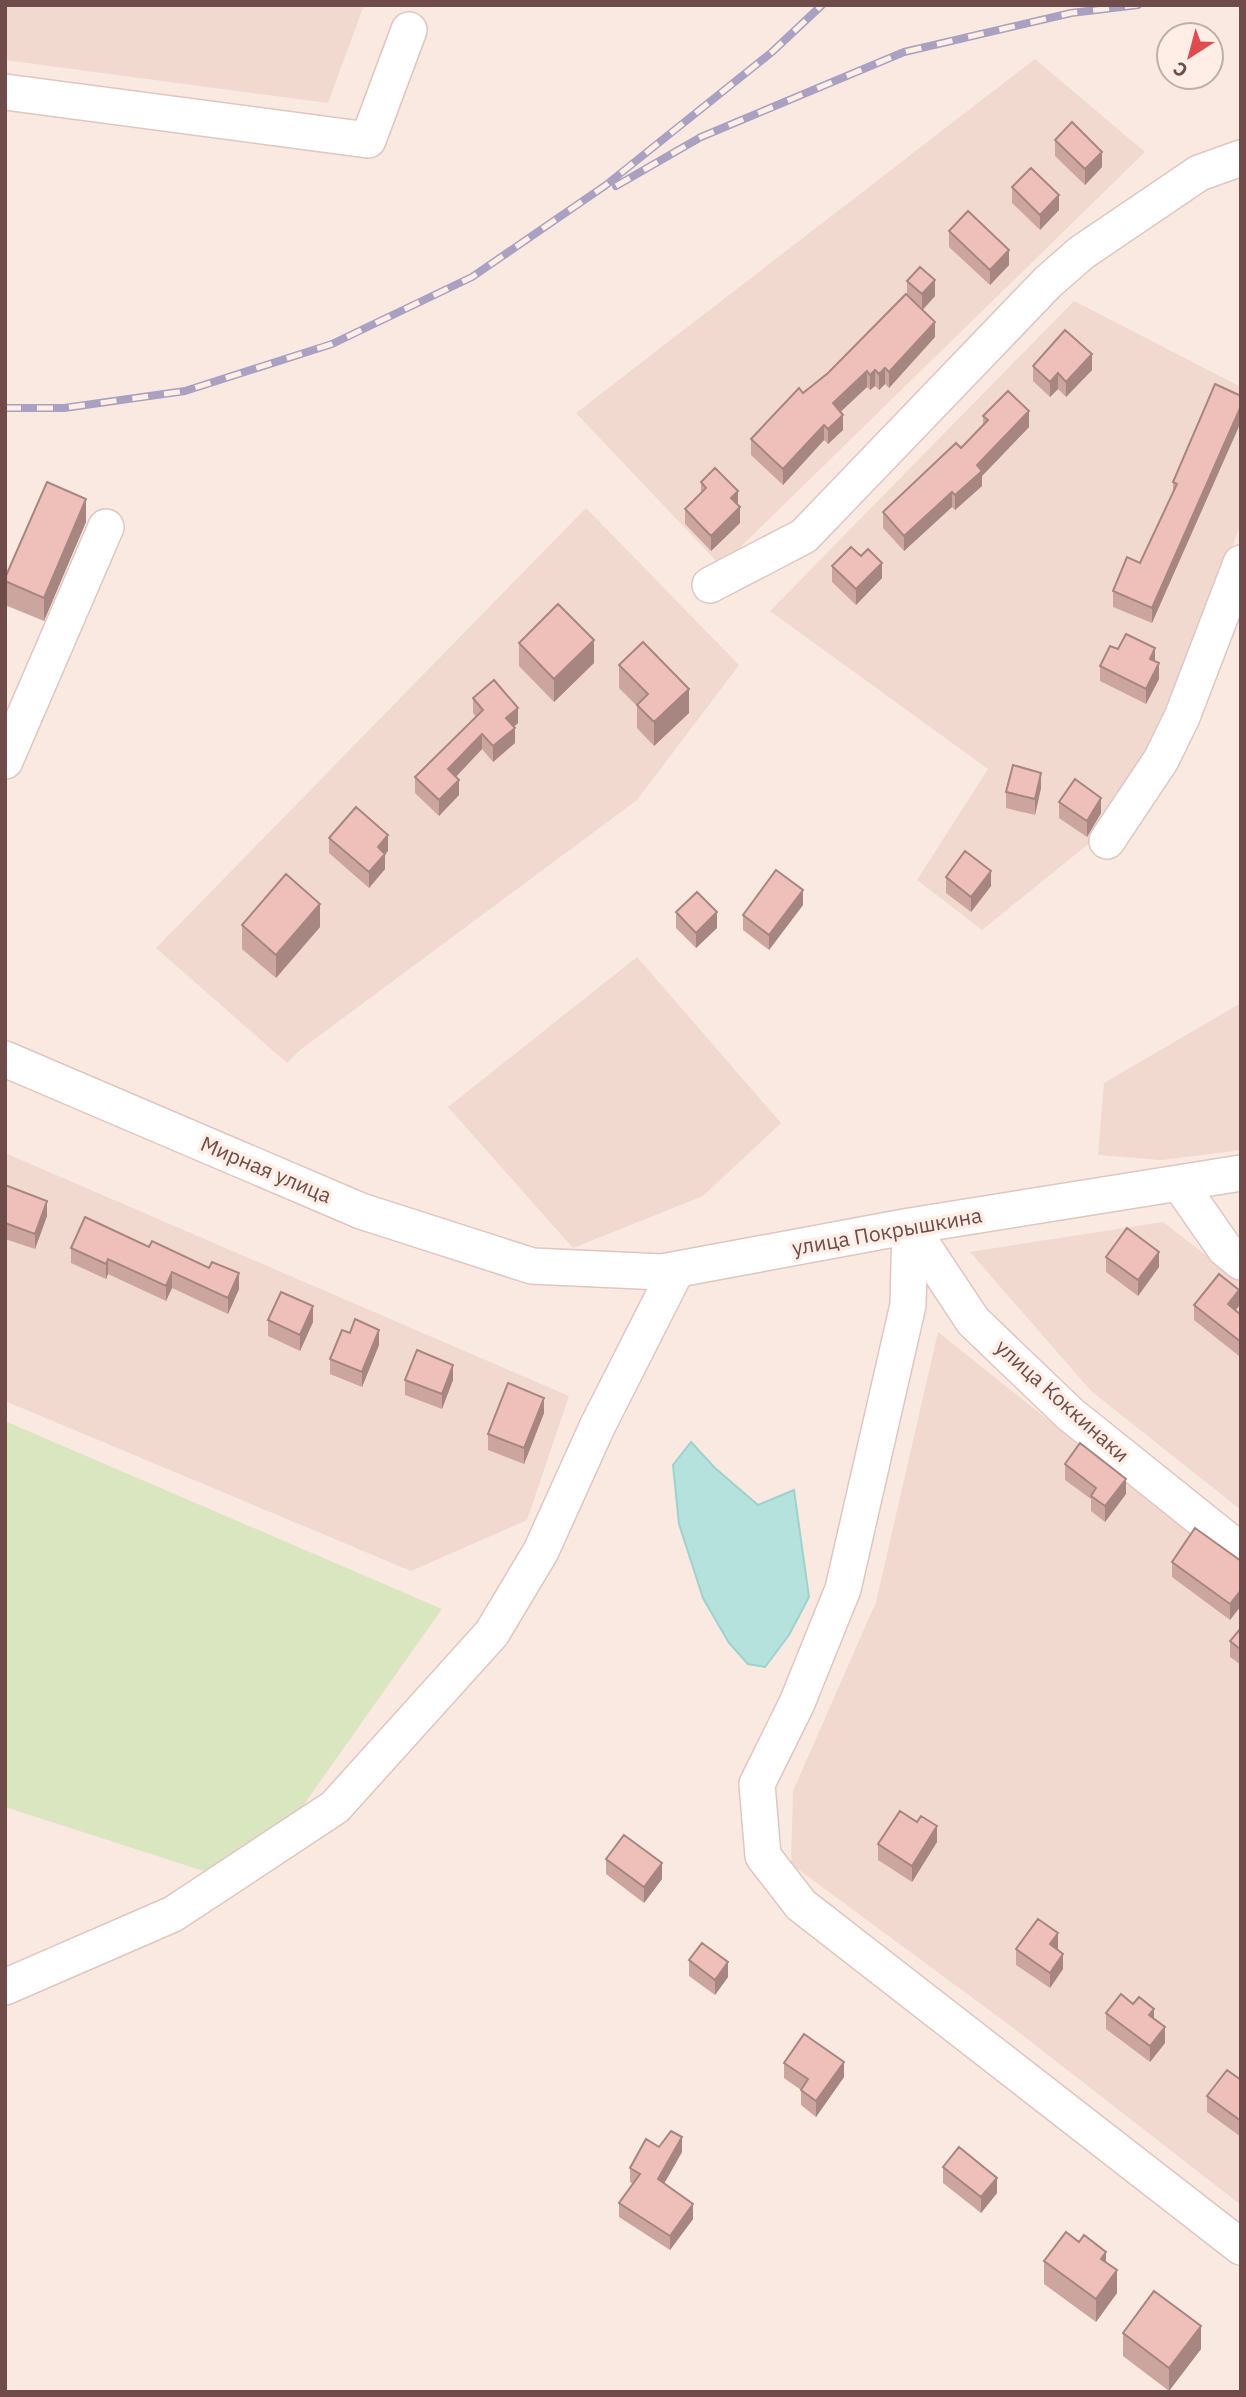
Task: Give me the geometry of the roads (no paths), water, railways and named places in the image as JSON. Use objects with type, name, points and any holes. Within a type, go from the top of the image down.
[{"type":"street","points":[[5,92],[368,140],[409,30]]},
{"type":"street","points":[[710,585],[804,536],[1048,282],[1081,253],[1199,173],[1241,158]]},
{"type":"street","points":[[5,761],[106,527]]},
{"type":"street","points":[[1107,841],[1161,760],[1177,728],[1241,563]]},
{"type":"street","name":"Мирная улица","points":[[5,1059],[361,1211],[532,1266]]},
{"type":"street","name":"улица Покрышкина","points":[[532,1266],[662,1272],[910,1226],[1241,1173]]},
{"type":"street","points":[[1179,1183],[1225,1250],[1241,1262]]},
{"type":"street","points":[[910,1226],[908,1305],[843,1589],[797,1703],[757,1784],[763,1856],[801,1905],[1241,2247]]},
{"type":"street","name":"улица Коккинаки","points":[[910,1226],[973,1321],[1070,1414],[1241,1551]]},
{"type":"street","points":[[5,1987],[173,1913],[335,1807],[492,1633],[541,1551],[597,1427],[677,1269]]},
{"type":"water","points":[[691,1442],[715,1468],[758,1505],[794,1490],[809,1597],[789,1635],[765,1667],[748,1664],[729,1643],[703,1598],[679,1524],[673,1465]]},
{"type":"railway","points":[[5,408],[64,408],[185,391],[332,344],[472,277],[606,185],[772,52],[822,5]]},
{"type":"railway","points":[[616,186],[701,137],[904,52],[1071,13],[1138,5]]}]
